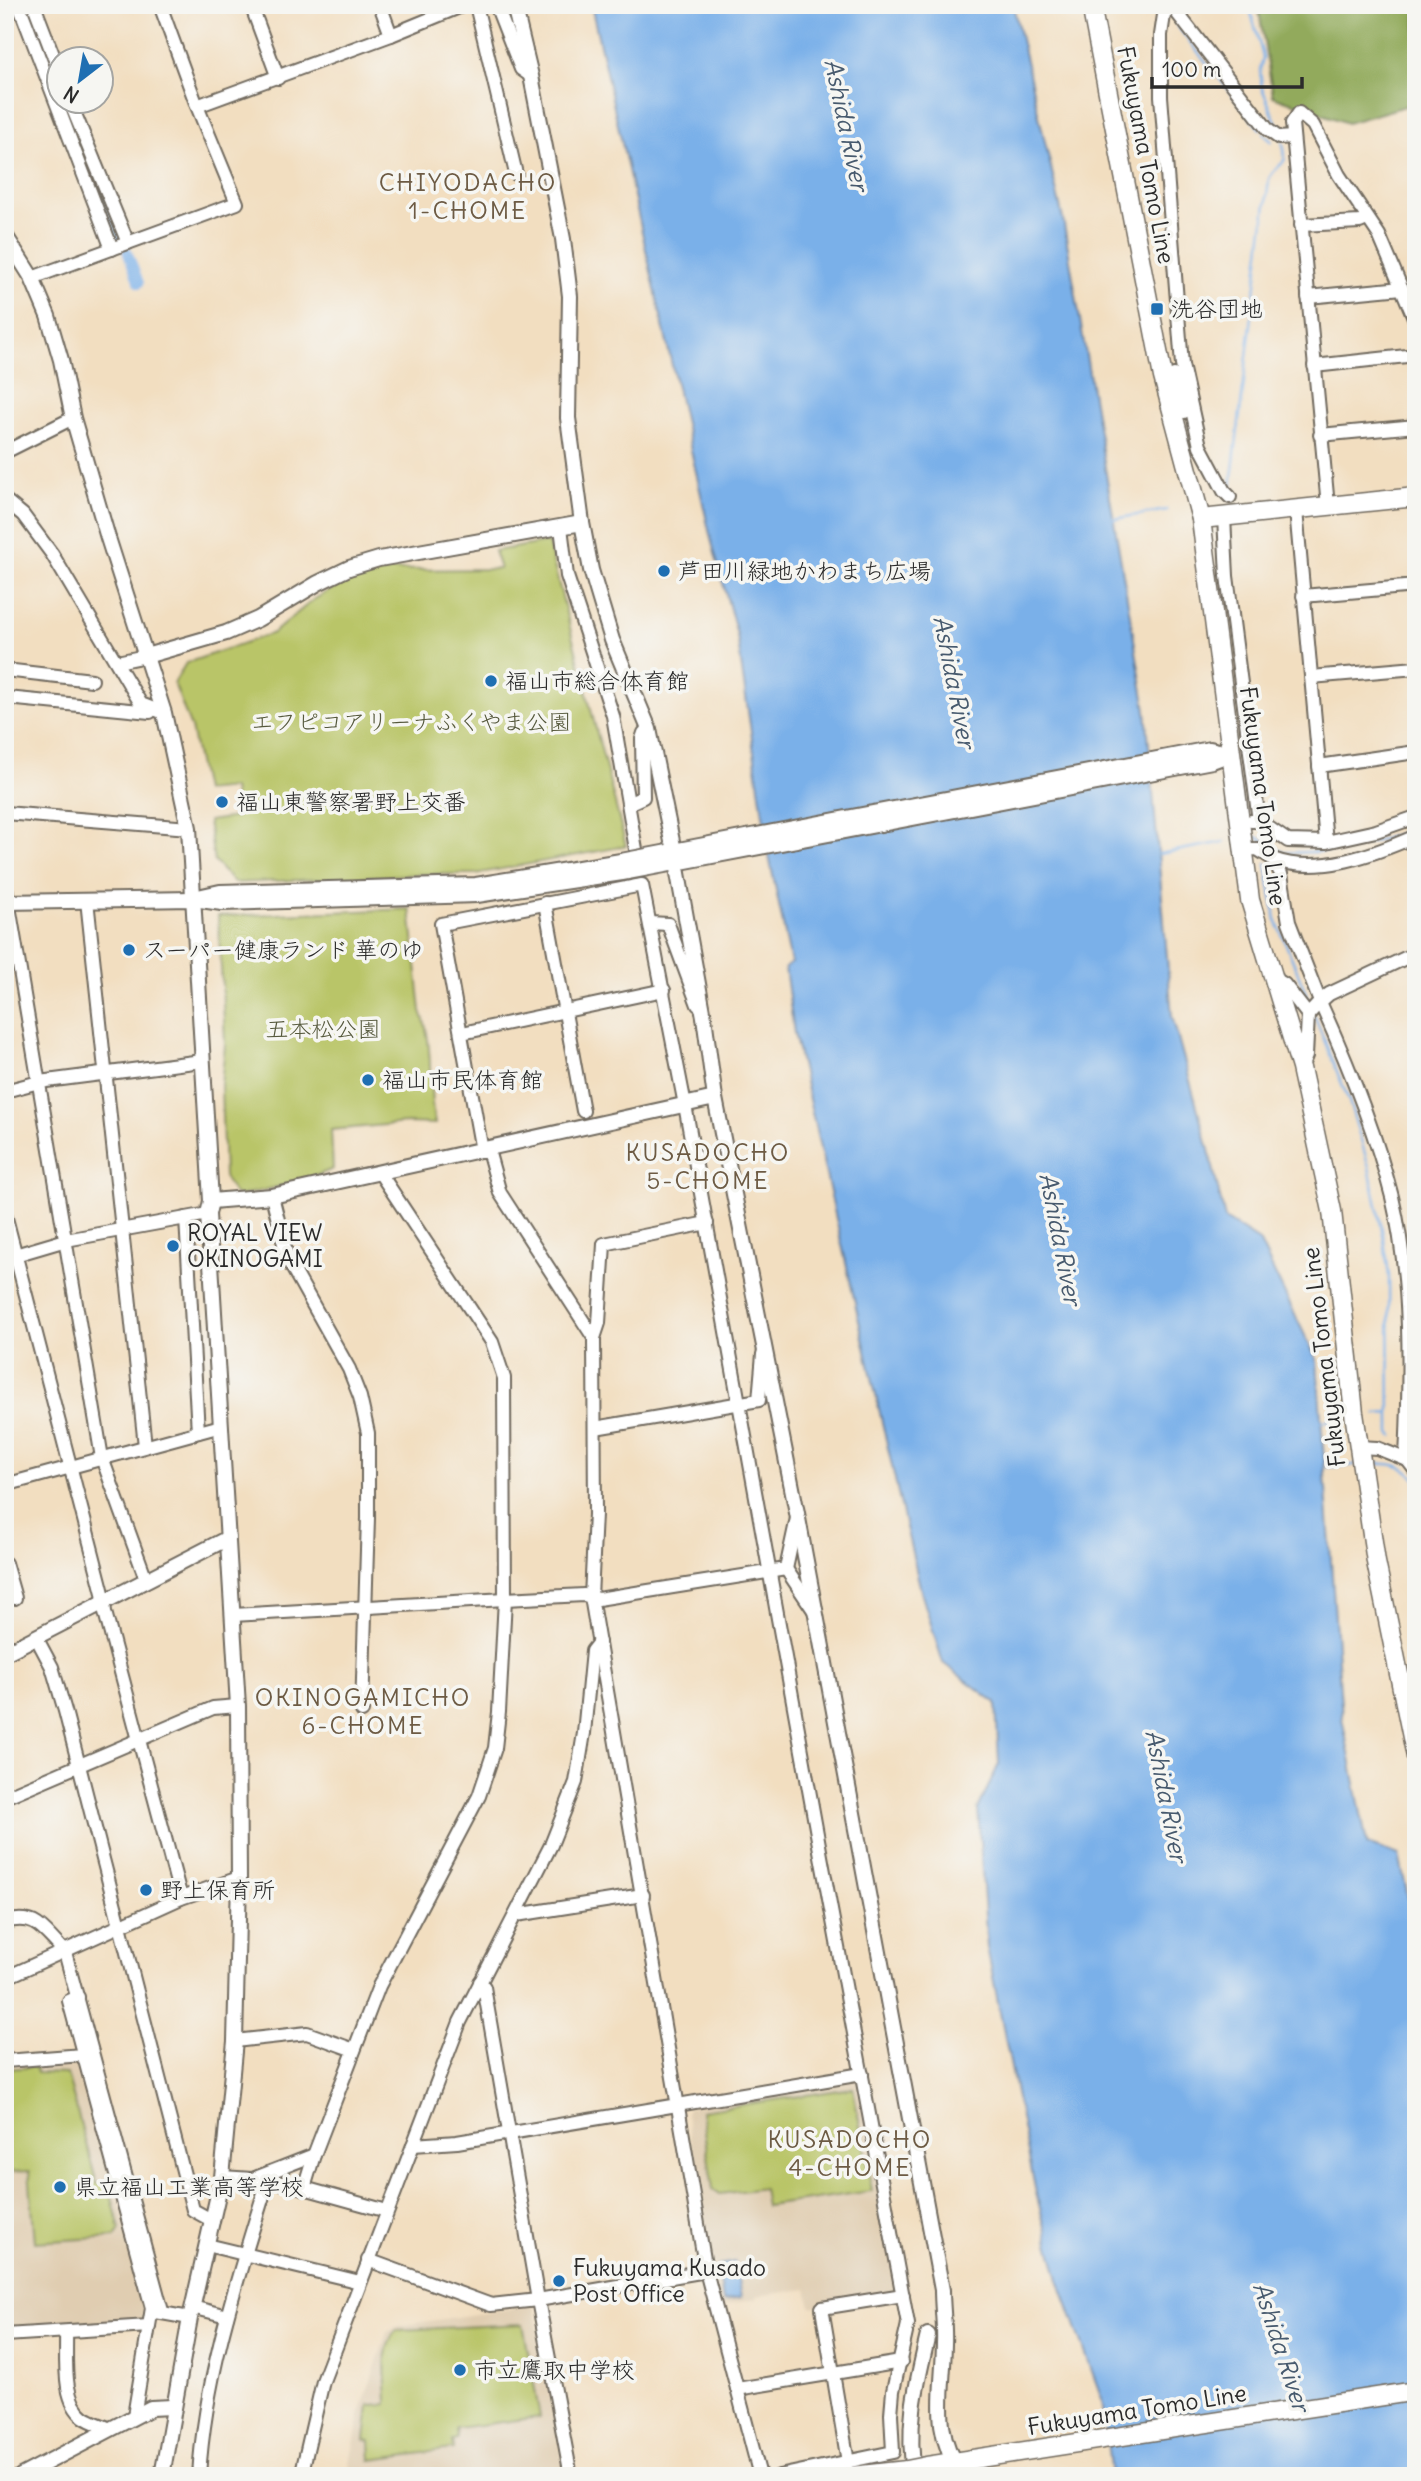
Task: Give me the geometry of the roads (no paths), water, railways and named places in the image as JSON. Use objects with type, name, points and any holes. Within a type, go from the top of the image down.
[{"type":"main road","name":"Fukuyama Tomo Line","points":[[1091,5],[1201,519],[1250,900],[1301,1068],[1332,1211],[1376,1562],[1416,1758]]},
{"type":"main road","points":[[1201,519],[1416,498]]},
{"type":"main road","name":"Fukuyama Tomo Line","points":[[850,2469],[912,2472],[961,2466],[1416,2391]]},
{"type":"street","points":[[19,5],[112,249]]},
{"type":"street","points":[[34,5],[50,46]]},
{"type":"street","points":[[32,278],[237,204],[160,5]]},
{"type":"street","points":[[251,5],[278,78]]},
{"type":"street","points":[[380,5],[391,35]]},
{"type":"street","points":[[197,106],[278,78],[464,5]]},
{"type":"street","points":[[476,5],[516,174]]},
{"type":"street","points":[[496,5],[521,69],[531,76]]},
{"type":"street","points":[[514,5],[563,239],[570,296],[568,418],[582,523],[591,570],[612,640],[649,729],[677,856],[715,1098],[764,1339],[942,2290],[944,2343],[941,2430],[961,2466]]},
{"type":"street","points":[[1200,446],[1182,365],[1161,96],[1161,34],[1167,10],[1171,5],[1268,130],[1285,137]]},
{"type":"street","points":[[1328,506],[1301,225],[1285,137],[1299,113],[1313,125],[1339,175],[1378,236],[1416,322]]},
{"type":"street","points":[[76,116],[128,243]]},
{"type":"street","points":[[1301,225],[1360,222],[1367,219]]},
{"type":"street","points":[[5,235],[32,278],[48,316],[61,360],[73,418],[108,538],[164,713],[189,828],[238,1706],[239,1878],[235,2040],[222,2178],[172,2407],[162,2476]]},
{"type":"street","points":[[1308,297],[1402,288]]},
{"type":"street","points":[[1176,295],[1169,376],[1187,424],[1227,494]]},
{"type":"street","points":[[1314,366],[1416,355]]},
{"type":"street","points":[[5,452],[73,418]]},
{"type":"street","points":[[1320,435],[1416,426]]},
{"type":"street","points":[[5,500],[23,515],[52,554],[141,704],[164,713]]},
{"type":"street","points":[[1296,510],[1326,842]]},
{"type":"street","points":[[1224,517],[1227,576],[1258,821]]},
{"type":"street","points":[[117,662],[146,656],[258,620],[318,583],[349,568],[379,559],[582,523]]},
{"type":"street","points":[[561,527],[567,576],[613,716],[908,2325],[893,2390],[891,2414],[894,2452],[850,2469],[779,2476]]},
{"type":"street","points":[[1303,596],[1416,586]]},
{"type":"street","points":[[1311,677],[1416,668]]},
{"type":"street","points":[[5,670],[92,680]]},
{"type":"street","points":[[5,694],[7,698],[164,713]]},
{"type":"street","points":[[629,803],[643,797],[642,739],[649,729]]},
{"type":"street","points":[[1319,766],[1416,751]]},
{"type":"street","points":[[7,902],[193,899],[220,892],[476,884],[622,867],[1211,755],[1232,754]]},
{"type":"street","points":[[5,813],[189,828]]},
{"type":"street","points":[[1238,821],[1258,821],[1287,843],[1350,839],[1416,817]]},
{"type":"street","points":[[1242,850],[1257,849],[1276,859],[1292,863],[1345,861],[1366,856],[1416,836]]},
{"type":"street","points":[[1276,859],[1287,843]]},
{"type":"street","points":[[1276,859],[1289,922],[1314,1009],[1348,1065],[1392,1198],[1407,1299],[1412,1416],[1411,1461],[1416,1471]]},
{"type":"street","points":[[5,882],[102,1458],[146,1579]]},
{"type":"street","points":[[594,1338],[500,1193],[485,1150],[441,924],[642,885]]},
{"type":"street","points":[[87,900],[145,1446]]},
{"type":"street","points":[[545,903],[583,1111]]},
{"type":"street","points":[[650,923],[668,924],[678,956],[704,1017]]},
{"type":"street","points":[[1301,1068],[1306,1056],[1314,1009],[1329,993],[1416,953]]},
{"type":"street","points":[[1273,978],[1314,1009]]},
{"type":"street","points":[[462,1033],[664,990]]},
{"type":"street","points":[[5,1091],[38,1082],[202,1061]]},
{"type":"street","points":[[10,1256],[66,1240],[186,1218],[209,1208],[380,1173],[715,1098]]},
{"type":"street","points":[[304,2188],[314,2155],[379,1986],[479,1796],[495,1748],[499,1712],[505,1599],[506,1400],[500,1362],[492,1342],[380,1173]]},
{"type":"street","points":[[272,1196],[288,1260],[349,1368],[360,1397],[368,1433],[362,1711]]},
{"type":"street","points":[[5,1214],[10,1256],[69,1467],[181,1898]]},
{"type":"street","points":[[186,1218],[198,1432]]},
{"type":"street","points":[[707,1223],[604,1244],[599,1323],[594,1338],[595,1514],[591,1597],[706,2271],[760,2476]]},
{"type":"street","points":[[595,1428],[759,1400],[764,1339]]},
{"type":"street","points":[[5,1485],[221,1426]]},
{"type":"street","points":[[1361,1459],[1377,1448],[1411,1461]]},
{"type":"street","points":[[797,1513],[786,1569],[815,1612]]},
{"type":"street","points":[[5,1653],[229,1538]]},
{"type":"street","points":[[5,1563],[15,1598]]},
{"type":"street","points":[[233,1615],[584,1595],[598,1599],[786,1569]]},
{"type":"street","points":[[36,1637],[52,1667],[79,1765],[193,2210],[213,2221]]},
{"type":"street","points":[[301,2476],[323,2381],[460,2022],[551,1845],[576,1782],[592,1651],[599,1642]]},
{"type":"street","points":[[5,1797],[213,1709],[238,1706]]},
{"type":"street","points":[[5,1978],[181,1898],[239,1878]]},
{"type":"street","points":[[516,1915],[643,1895]]},
{"type":"street","points":[[5,1921],[21,1917],[32,1920],[65,1952],[78,1997],[157,2312],[149,2326],[134,2416]]},
{"type":"street","points":[[480,1982],[484,1987],[571,2476]]},
{"type":"street","points":[[78,1997],[69,2001],[157,2312]]},
{"type":"street","points":[[235,2040],[307,2033],[354,2050]]},
{"type":"street","points":[[5,2061],[83,2055]]},
{"type":"street","points":[[413,2145],[457,2142],[862,2074]]},
{"type":"street","points":[[254,2178],[314,2155]]},
{"type":"street","points":[[222,2178],[268,2180],[387,2211]]},
{"type":"street","points":[[199,2476],[201,2438],[227,2316],[268,2180]]},
{"type":"street","points":[[207,2245],[360,2282]]},
{"type":"street","points":[[368,2260],[491,2305],[538,2301],[706,2271]]},
{"type":"street","points":[[850,2469],[822,2308],[903,2295]]},
{"type":"street","points":[[157,2312],[227,2316]]},
{"type":"street","points":[[5,2335],[149,2326]]},
{"type":"street","points":[[66,2332],[69,2394],[73,2406],[85,2418],[110,2429]]},
{"type":"street","points":[[912,2472],[911,2421],[918,2374],[928,2335]]},
{"type":"street","points":[[737,2389],[901,2361]]},
{"type":"street","points":[[21,2476],[151,2408],[172,2407]]},
{"type":"water","name":"Ashida River","points":[[591,5],[1013,5],[1063,219],[1146,710],[1172,1016],[1225,1219],[1259,1241],[1317,1360],[1342,1718],[1367,1844],[1399,1855],[1416,1935],[1416,2476],[1111,2476],[1102,2399],[1059,2280],[1036,2193],[987,1947],[978,1809],[999,1764],[996,1703],[943,1663],[922,1595],[794,1033],[785,968],[791,963],[769,856],[737,635],[711,539]]},
{"type":"water","points":[[735,2262],[741,2298],[723,2301],[718,2265]]},
{"type":"waterway","points":[[26,5],[46,56]]},
{"type":"waterway","points":[[1249,5],[1263,57],[1260,70],[1262,88],[1281,134]]},
{"type":"waterway","points":[[1170,14],[1260,129]]},
{"type":"waterway","points":[[69,116],[117,239]]},
{"type":"waterway","points":[[1264,134],[1272,142]]},
{"type":"waterway","points":[[1229,491],[1269,179],[1284,161],[1282,141]]},
{"type":"waterway","points":[[127,251],[139,283]]},
{"type":"waterway","points":[[1114,519],[1167,510]]},
{"type":"waterway","points":[[1256,837],[1286,852],[1323,852],[1363,845],[1416,828]]},
{"type":"waterway","points":[[1159,854],[1224,842]]},
{"type":"waterway","points":[[1266,863],[1276,920],[1311,1005]]},
{"type":"waterway","points":[[1314,1015],[1349,1101],[1369,1167],[1384,1240],[1389,1275],[1390,1433],[1393,1436]]},
{"type":"waterway","points":[[1376,1414],[1390,1413]]},
{"type":"waterway","points":[[1318,1422],[1332,1420]]},
{"type":"waterway","points":[[1369,1464],[1401,1467],[1416,1480]]},
{"type":"waterway","points":[[1327,1467],[1356,1465]]},
{"type":"place","name":"洗谷団地","points":[[1157,309]]},
{"type":"place","name":"芦田川緑地かわまち広場","points":[[664,571]]},
{"type":"place","name":"福山市総合体育館","points":[[491,681]]},
{"type":"place","name":"福山東警察署野上交番","points":[[222,802]]},
{"type":"place","name":"スーパー健康ランド 華のゆ","points":[[129,950]]},
{"type":"place","name":"福山市民体育館","points":[[368,1080]]},
{"type":"place","name":"ROYAL VIEW OKINOGAMI","points":[[173,1246]]},
{"type":"place","name":"野上保育所","points":[[146,1890]]},
{"type":"place","name":"県立福山工業高等学校","points":[[60,2187]]},
{"type":"place","name":"Fukuyama Kusado Post Office","points":[[559,2281]]},
{"type":"place","name":"市立鷹取中学校","points":[[460,2370]]},
{"type":"district","name":"CHIYODACHO 1-CHOME","points":[[468,197]]},
{"type":"district","name":"KUSADOCHO 5-CHOME","points":[[708,1167]]},
{"type":"district","name":"OKINOGAMICHO 6-CHOME","points":[[363,1712]]},
{"type":"district","name":"KUSADOCHO 4-CHOME","points":[[850,2154]]},
{"type":"park label","name":"エフピコアリーナふくやま公園","points":[[411,722]]},
{"type":"park label","name":"五本松公園","points":[[323,1029]]}]
